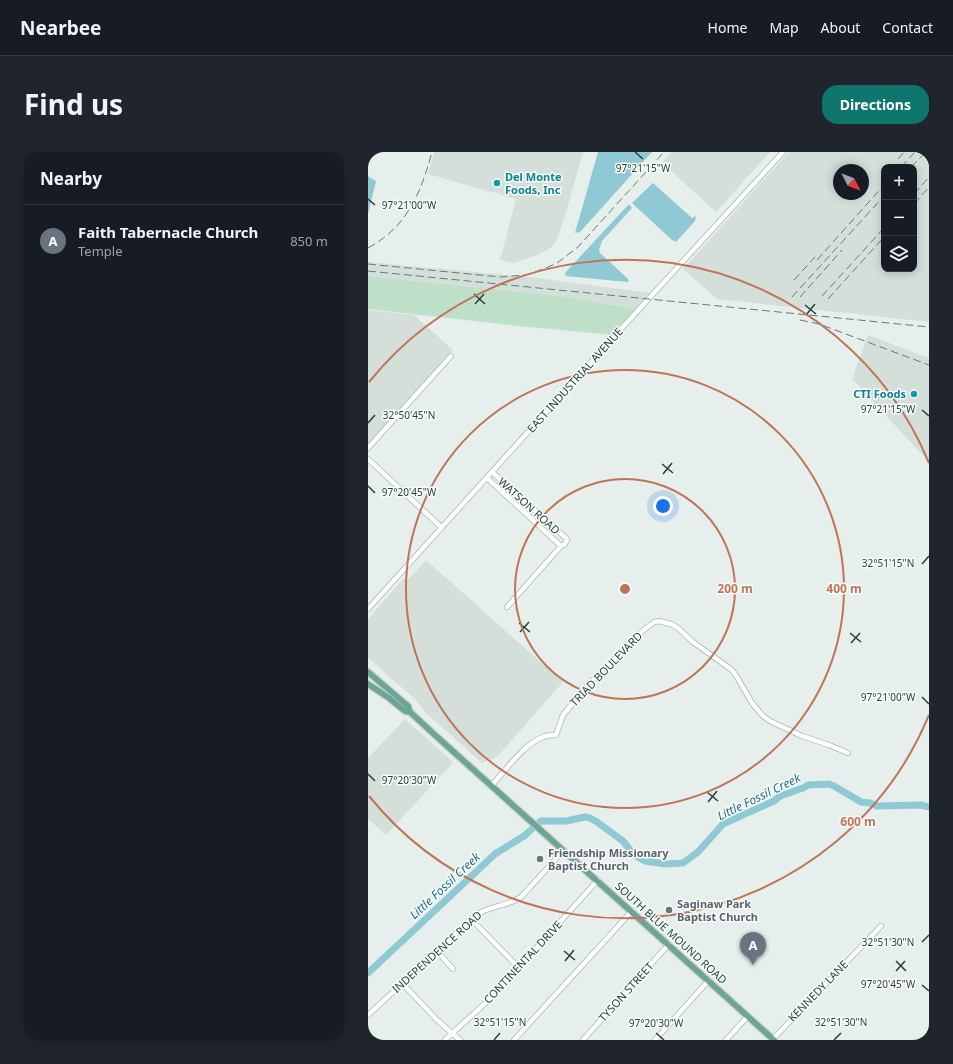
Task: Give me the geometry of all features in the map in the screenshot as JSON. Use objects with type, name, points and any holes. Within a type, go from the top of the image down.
[{"type":"main road","name":"SOUTH BLUE MOUND ROAD","points":[[368,672],[408,706],[410,712]]},
{"type":"main road","name":"SOUTH BLUE MOUND ROAD","points":[[368,684],[405,711],[410,712],[774,1039]]},
{"type":"street","name":"EAST INDUSTRIAL AVENUE","points":[[368,609],[621,328],[783,152]]},
{"type":"street","points":[[368,448],[451,356]]},
{"type":"street","points":[[368,459],[441,527]]},
{"type":"street","name":"WATSON ROAD","points":[[492,472],[567,539],[565,544],[561,546]]},
{"type":"street","points":[[486,478],[561,546],[507,607]]},
{"type":"street","name":"TRIAD BOULEVARD","points":[[492,785],[526,748],[536,740],[543,737],[556,735],[563,715],[586,688],[640,633],[654,622],[659,621],[671,624],[678,628],[693,642],[732,670],[752,703],[763,716],[770,721],[802,736],[848,753]]},
{"type":"street","name":"INDEPENDENCE ROAD","points":[[368,1015],[471,920],[486,909],[514,901],[520,897],[564,850]]},
{"type":"street","name":"CONTINENTAL DRIVE","points":[[445,1040],[492,997],[598,880]]},
{"type":"street","points":[[514,1040],[632,911]]},
{"type":"street","points":[[471,920],[519,968]]},
{"type":"street","name":"KENNEDY LANE","points":[[774,1039],[881,926]]},
{"type":"street","name":"TYSON STREET","points":[[583,1040],[669,944]]},
{"type":"street","points":[[437,951],[453,969]]},
{"type":"street","points":[[655,1040],[709,980]]},
{"type":"street","points":[[402,983],[437,1020],[460,1040]]},
{"type":"street","points":[[726,1040],[748,1016]]},
{"type":"street","points":[[368,1035],[374,1040]]},
{"type":"shaded area","points":[[434,152],[583,152],[558,237],[553,246],[540,254],[514,263],[500,260],[516,199],[428,174]]},
{"type":"shaded area","points":[[671,152],[770,152],[716,212],[662,163]]},
{"type":"shaded area","points":[[789,152],[929,152],[929,322],[717,299],[683,269]]},
{"type":"shaded area","points":[[368,262],[538,278],[650,293],[635,309],[569,297],[368,276]]},
{"type":"shaded area","points":[[368,310],[414,315],[453,350],[368,444]]},
{"type":"shaded area","points":[[868,335],[929,358],[929,462],[852,379]]},
{"type":"shaded area","points":[[426,560],[563,682],[498,756],[482,763],[425,712],[415,699],[368,658],[368,619],[404,578],[407,581]]},
{"type":"shaded area","points":[[405,719],[453,762],[386,835],[368,819],[368,758]]},
{"type":"green space","points":[[368,276],[569,297],[635,309],[613,335],[368,309]]},
{"type":"water","points":[[598,152],[652,152],[580,232],[575,233]]},
{"type":"water","points":[[368,174],[369,177],[376,181],[368,214]]},
{"type":"water","points":[[653,183],[692,218],[696,216],[695,221],[676,242],[632,203]]},
{"type":"water","points":[[629,204],[632,208],[602,241],[599,250],[600,253],[629,281],[566,276],[565,273]]},
{"type":"waterway","name":"Little Fossil Creek","points":[[368,973],[495,854],[524,836],[541,821],[566,821],[585,817],[590,818],[623,841],[634,855],[645,861],[666,864],[683,863],[698,852],[723,824],[774,801],[780,796],[808,785],[829,784],[861,802],[870,803],[877,806],[921,805],[929,807]]},
{"type":"railway","points":[[368,248],[393,230],[410,208],[423,181],[432,152]]},
{"type":"railway","points":[[368,264],[500,277],[526,275],[546,268],[557,263],[578,247],[664,152]]},
{"type":"railway","points":[[898,159],[904,152]]},
{"type":"railway","points":[[904,164],[915,152]]},
{"type":"railway","points":[[914,164],[926,152]]},
{"type":"railway","points":[[917,191],[929,177]]},
{"type":"railway","points":[[917,201],[929,187]]},
{"type":"railway","points":[[817,260],[881,188]]},
{"type":"railway","points":[[792,297],[881,199]]},
{"type":"railway","points":[[822,296],[881,231]]},
{"type":"railway","points":[[828,299],[881,240]]},
{"type":"railway","points":[[800,297],[842,250]]},
{"type":"railway","points":[[794,280],[815,257]]},
{"type":"railway","points":[[368,271],[929,327]]},
{"type":"railway","points":[[800,320],[819,324],[929,365]]},
{"type":"place","name":"Del Monte Foods, Inc","points":[[497,183]]},
{"type":"place","name":"CTI Foods","points":[[914,394]]},
{"type":"place","name":"Friendship Missionary Baptist Church","points":[[540,859]]},
{"type":"place","name":"Saginaw Park Baptist Church","points":[[669,910]]},
{"type":"place","name":"Faith Tabernacle Church","points":[[753,965]]}]
